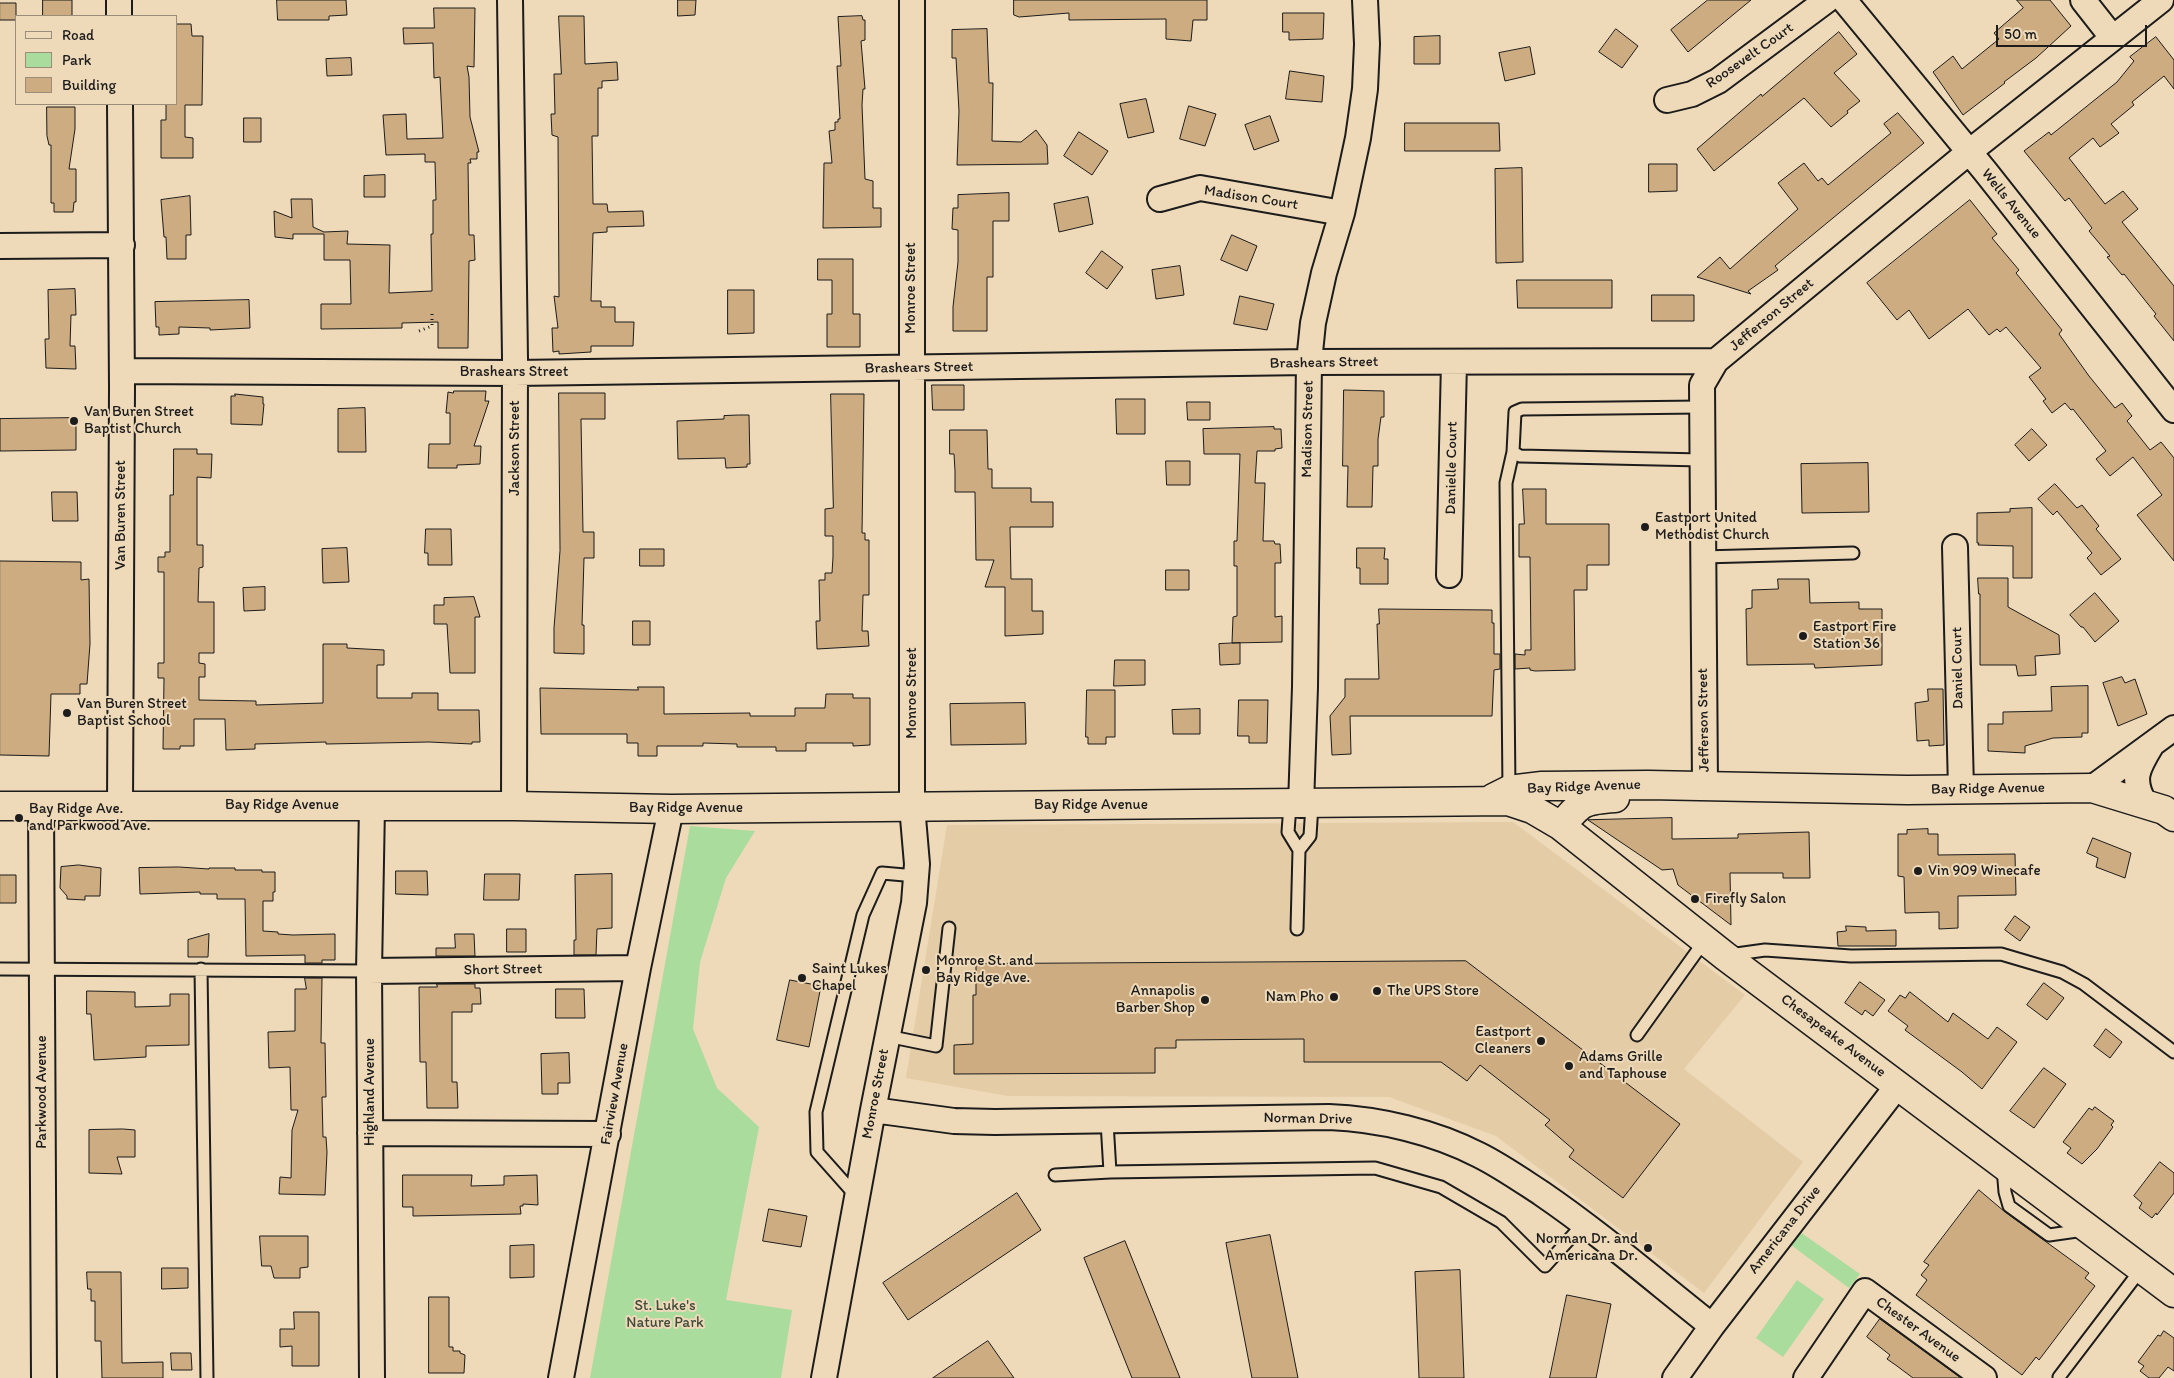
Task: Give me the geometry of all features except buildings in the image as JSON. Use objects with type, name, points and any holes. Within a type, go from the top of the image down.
[{"type":"main road","name":"Bay Ridge Avenue","points":[[0,806],[514,806],[671,809],[1301,805],[1483,802],[1509,790],[1538,786],[1648,785],[1961,789],[2092,788],[2164,810],[2174,817]]},
{"type":"main road","points":[[1561,826],[1578,806],[1587,801],[1629,797],[1648,785]]},
{"type":"main road","name":"Chesapeake Avenue","points":[[1483,802],[1508,801],[1532,809],[1561,826],[1715,948],[2174,1293]]},
{"type":"street","points":[[118,0],[119,15]]},
{"type":"street","name":"Jackson Street","points":[[510,0],[515,373],[514,806]]},
{"type":"street","name":"Monroe Street","points":[[824,1378],[887,1036],[914,903],[917,864],[912,806],[912,0]]},
{"type":"street","name":"Madison Street","points":[[1301,805],[1309,362],[1313,323],[1324,273],[1342,213],[1358,138],[1365,89],[1367,44],[1365,0]]},
{"type":"street","name":"Roosevelt Court","points":[[1666,100],[1692,94],[1718,81],[1827,0]]},
{"type":"street","name":"Wells Avenue","points":[[1844,0],[1969,152],[2174,410]]},
{"type":"street","points":[[2083,0],[2112,38]]},
{"type":"street","name":"Jefferson Street","points":[[1705,786],[1702,385],[1716,361],[1969,152],[2161,0]]},
{"type":"street","name":"Van Buren Street","points":[[120,105],[122,371],[120,806]]},
{"type":"street","name":"Madison Court","points":[[1160,199],[1200,188],[1342,213]]},
{"type":"street","points":[[0,246],[122,245]]},
{"type":"street","name":"Brashears Street","points":[[122,371],[515,373],[1309,362],[1716,361]]},
{"type":"street","name":"Danielle Court","points":[[1450,575],[1454,362]]},
{"type":"street","name":"Daniel Court","points":[[1955,547],[1961,789]]},
{"type":"street","points":[[2092,788],[2174,728]]},
{"type":"street","points":[[2145,804],[2138,792],[2136,779],[2144,757],[2153,742]]},
{"type":"street","name":"Parkwood Avenue","points":[[41,805],[44,1378]]},
{"type":"street","name":"Highland Avenue","points":[[372,806],[369,971],[372,1378]]},
{"type":"street","name":"Fairview Avenue","points":[[561,1378],[638,968],[671,809]]},
{"type":"street","name":"Short Street","points":[[369,971],[638,968]]},
{"type":"street","name":"Americana Drive","points":[[1675,1378],[1712,1326],[1898,1085]]},
{"type":"street","name":"Norman Drive","points":[[873,1110],[954,1121],[1107,1122],[1329,1117],[1384,1124],[1443,1140],[1479,1155],[1515,1176],[1584,1223],[1712,1326]]},
{"type":"street","points":[[370,1133],[608,1134]]},
{"type":"street","name":"Chester Avenue","points":[[1806,1378],[1866,1291],[1984,1378]]},
{"type":"lane","points":[[1509,790],[1506,482],[1513,452],[1516,412],[1522,409],[1701,407]]},
{"type":"lane","points":[[1513,452],[1520,456],[1702,460]]},
{"type":"lane","points":[[1702,557],[1853,553]]},
{"type":"lane","points":[[1299,850],[1310,836],[1301,805]]},
{"type":"lane","points":[[1297,929],[1299,850],[1288,832],[1301,805]]},
{"type":"lane","points":[[857,1197],[817,1152],[816,1112],[863,915],[882,873],[916,876]]},
{"type":"lane","points":[[887,1036],[936,1046],[948,928]]},
{"type":"lane","points":[[1637,1035],[1715,948],[1850,956],[2001,954],[2062,972],[2084,984],[2174,1052]]},
{"type":"lane","points":[[0,969],[369,971]]},
{"type":"lane","points":[[201,969],[207,1378]]},
{"type":"lane","points":[[1107,1122],[1110,1172]]},
{"type":"lane","points":[[1055,1175],[1110,1172],[1375,1168],[1442,1187],[1501,1222],[1545,1266],[1584,1223]]},
{"type":"lane","points":[[2060,1378],[2142,1268]]},
{"type":"path","points":[[419,331],[432,326],[432,314]]},
{"type":"shaded area","points":[[1513,822],[1745,995],[1684,1069],[1803,1162],[1704,1293],[1496,1136],[1389,1097],[1008,1096],[906,1078],[947,825]]},
{"type":"green space","name":"St. Luke's Nature Park","points":[[690,826],[755,831],[726,878],[700,962],[693,1029],[717,1088],[759,1127],[726,1300],[792,1310],[781,1378],[590,1378]]},
{"type":"green space","points":[[1800,1232],[1860,1274],[1849,1288],[1791,1245]]},
{"type":"green space","points":[[1797,1280],[1824,1299],[1783,1357],[1756,1338]]},
{"type":"place","name":"Van Buren Street Baptist Church","points":[[74,421]]},
{"type":"place","name":"Eastport United Methodist Church","points":[[1645,527]]},
{"type":"place","name":"Eastport Fire Station 36","points":[[1803,636]]},
{"type":"place","name":"Van Buren Street Baptist School","points":[[67,713]]},
{"type":"place","name":"Bay Ridge Ave. and Parkwood Ave.","points":[[19,818]]},
{"type":"place","name":"Vin 909 Winecafe","points":[[1918,871]]},
{"type":"place","name":"Firefly Salon","points":[[1695,899]]},
{"type":"place","name":"Monroe St. and Bay Ridge Ave.","points":[[926,970]]},
{"type":"place","name":"Saint Lukes Chapel","points":[[802,978]]},
{"type":"place","name":"The UPS Store","points":[[1377,991]]},
{"type":"place","name":"Nam Pho","points":[[1334,997]]},
{"type":"place","name":"Annapolis Barber Shop","points":[[1205,1000]]},
{"type":"place","name":"Eastport Cleaners","points":[[1541,1041]]},
{"type":"place","name":"Adams Grille and Taphouse","points":[[1569,1066]]},
{"type":"place","name":"Norman Dr. and Americana Dr.","points":[[1648,1248]]}]
